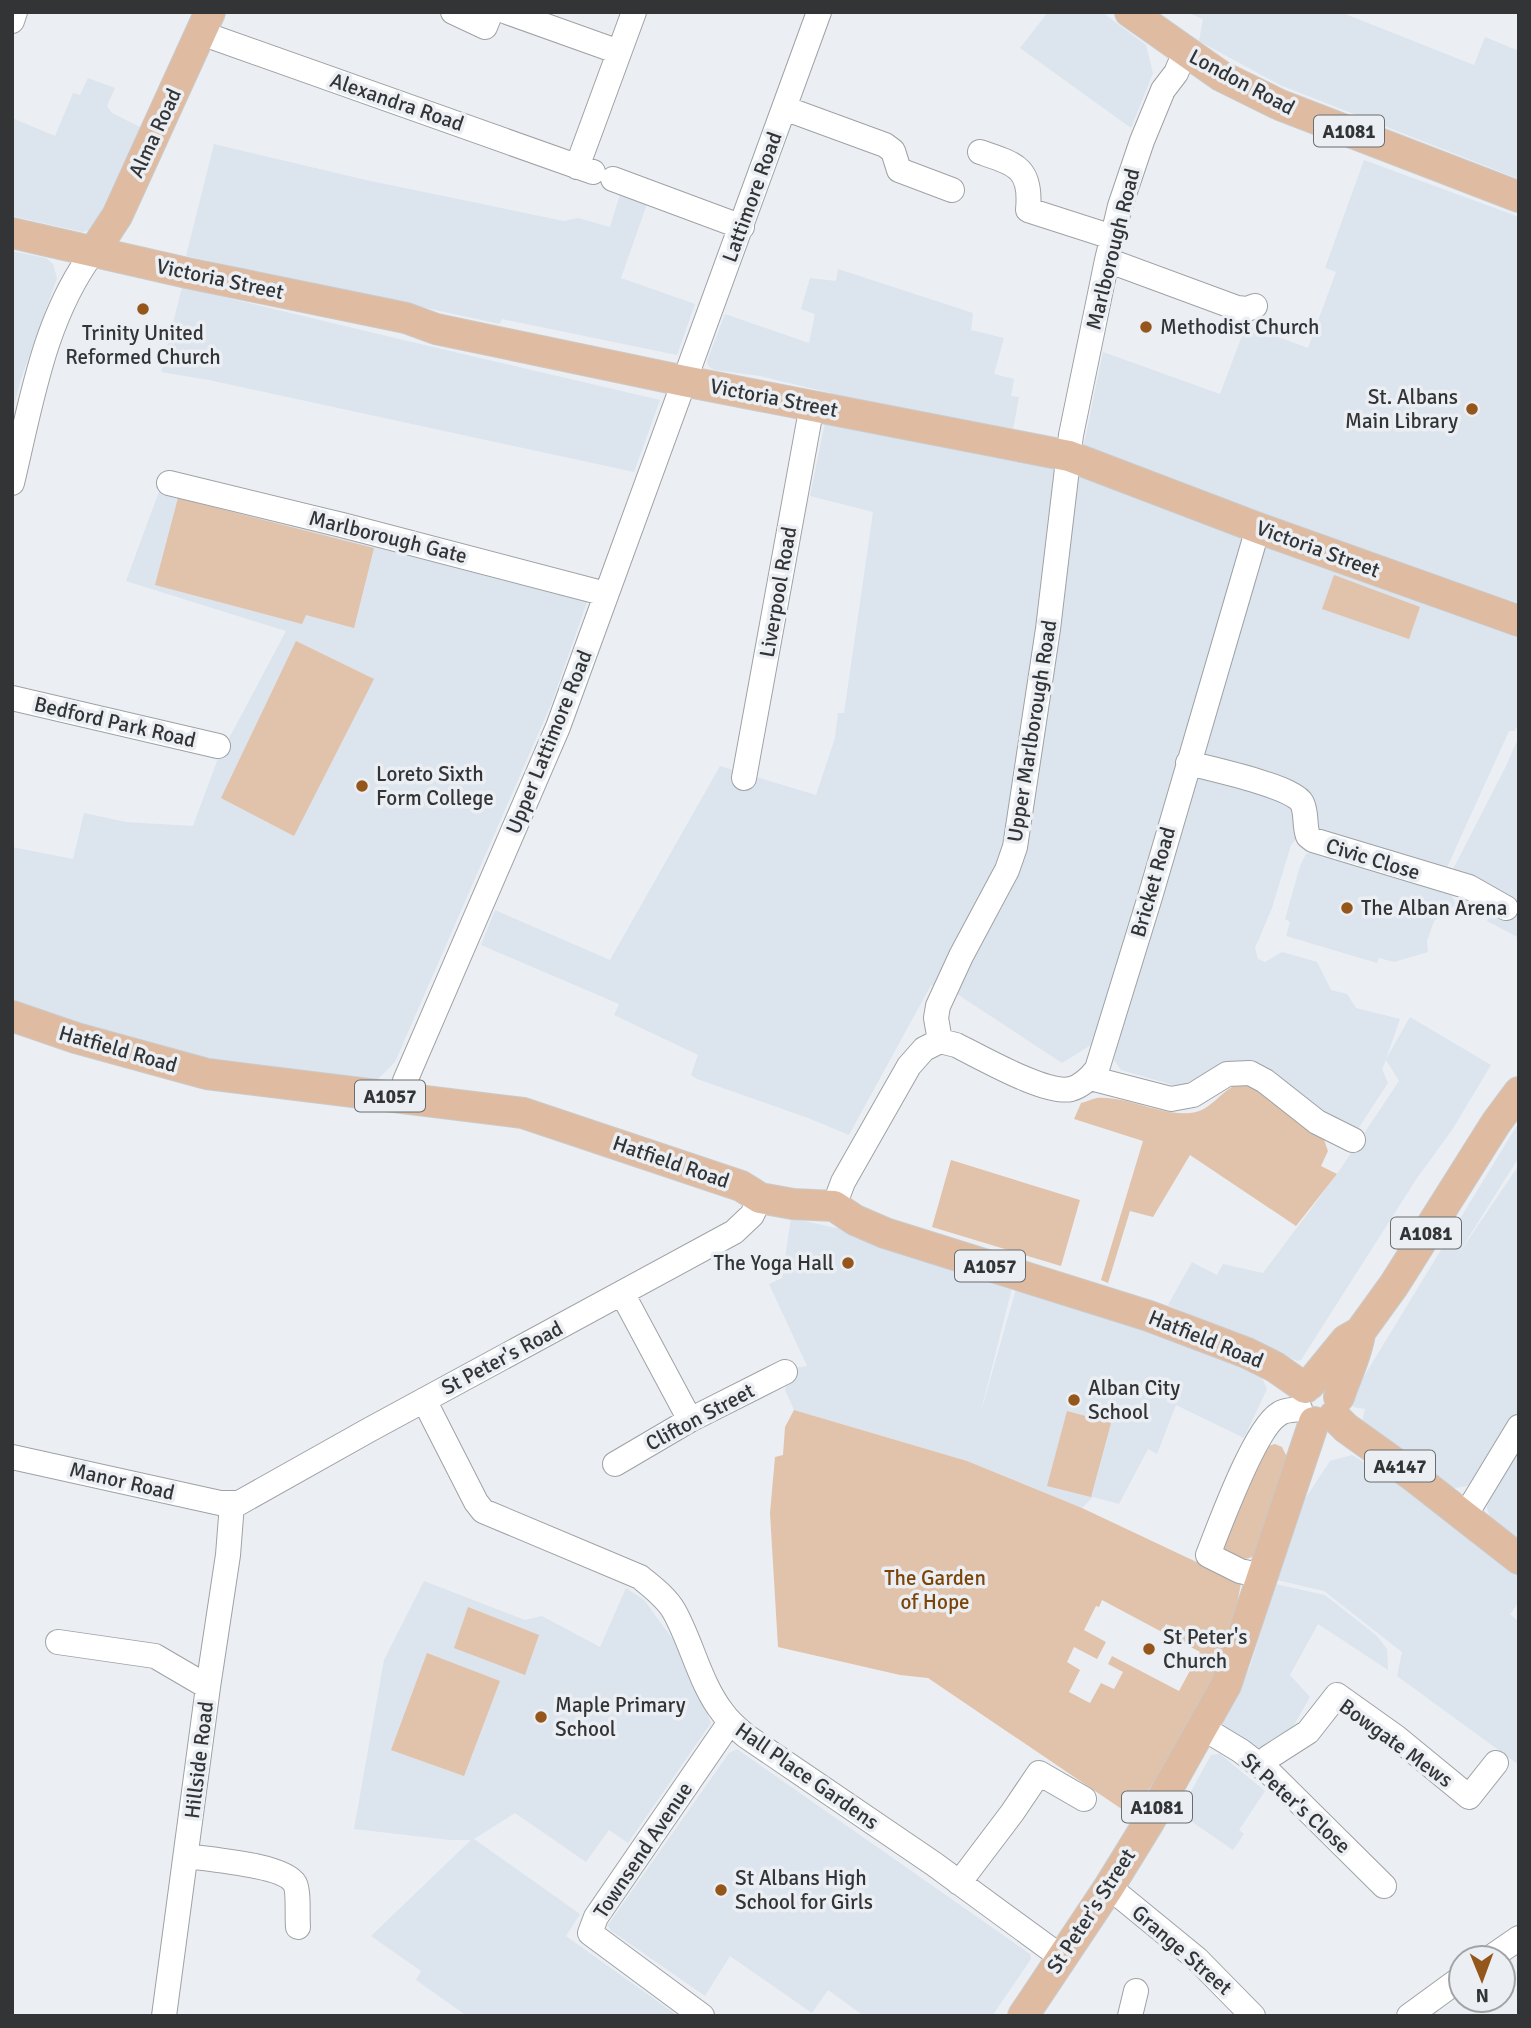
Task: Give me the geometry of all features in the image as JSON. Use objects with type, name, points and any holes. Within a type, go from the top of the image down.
[{"type":"main road","name":"London Road","points":[[1130,12],[1221,76],[1280,106],[1519,197]]},
{"type":"main road","name":"Alma Road","points":[[94,251],[117,216],[206,22]]},
{"type":"main road","name":"Victoria Street","points":[[12,233],[187,273],[406,318],[436,329],[684,381],[1069,456],[1258,528],[1519,621]]},
{"type":"main road","name":"Hatfield Road","points":[[12,1016],[76,1038],[195,1071],[523,1113],[741,1186],[760,1198],[793,1204],[834,1206],[855,1220],[885,1233],[1208,1337],[1275,1367],[1317,1403]]},
{"type":"main road","name":"St Peter's Street","points":[[1023,2016],[1109,1887],[1226,1685],[1317,1403],[1346,1340],[1360,1332],[1519,1092]]},
{"type":"main road","name":"A4147","points":[[1317,1403],[1519,1559]]},
{"type":"street","points":[[12,21],[15,12]]},
{"type":"street","points":[[453,12],[485,27],[491,12]]},
{"type":"street","points":[[507,12],[619,52]]},
{"type":"street","points":[[594,173],[619,52],[634,12]]},
{"type":"street","name":"Lattimore Road","points":[[684,381],[819,12]]},
{"type":"street","name":"Alexandra Road","points":[[206,22],[594,173],[742,227]]},
{"type":"street","name":"Marlborough Road","points":[[1069,456],[1109,248],[1142,141],[1163,90],[1176,73],[1185,52]]},
{"type":"street","points":[[784,108],[885,145],[893,151],[899,170],[952,190]]},
{"type":"street","points":[[979,152],[1009,162],[1020,170],[1027,180],[1028,210],[1237,308],[1255,306]]},
{"type":"street","points":[[12,483],[37,373],[70,289],[94,251]]},
{"type":"street","name":"Upper Lattimore Road","points":[[402,1097],[405,1081],[558,727],[684,381]]},
{"type":"street","name":"Liverpool Road","points":[[744,778],[812,405]]},
{"type":"street","name":"Upper Marlborough Road","points":[[940,1041],[936,1018],[938,1006],[961,956],[1007,870],[1015,847],[1048,629],[1069,456]]},
{"type":"street","name":"Marlborough Gate","points":[[169,483],[607,594]]},
{"type":"street","name":"Bricket Road","points":[[1090,1078],[1100,1061],[1115,1014],[1258,528]]},
{"type":"street","name":"Bedford Park Road","points":[[12,698],[218,747]]},
{"type":"street","name":"Civic Close","points":[[1188,763],[1279,788],[1297,796],[1302,803],[1308,836],[1313,840],[1469,887],[1506,908]]},
{"type":"street","points":[[834,1206],[843,1181],[909,1066],[923,1049],[940,1041],[956,1045],[1051,1089],[1072,1089],[1090,1078],[1171,1099],[1193,1095],[1227,1074],[1250,1073],[1265,1081],[1317,1122],[1353,1140]]},
{"type":"street","name":"St Peter's Road","points":[[232,1504],[246,1500],[734,1232],[752,1215],[760,1198]]},
{"type":"street","points":[[622,1293],[690,1420]]},
{"type":"street","name":"Clifton Street","points":[[615,1464],[690,1420],[785,1372]]},
{"type":"street","name":"Hall Place Gardens","points":[[424,1400],[483,1511],[640,1577],[660,1592],[674,1610],[713,1696],[730,1722],[746,1736],[850,1805],[1060,1957]]},
{"type":"street","name":"St Peter's Street","points":[[1262,1576],[1240,1571],[1208,1555],[1227,1505],[1266,1425],[1280,1412],[1317,1403]]},
{"type":"street","points":[[1465,1516],[1519,1427]]},
{"type":"street","name":"Manor Road","points":[[12,1457],[232,1504]]},
{"type":"street","name":"Hillside Road","points":[[164,2016],[228,1555],[232,1504]]},
{"type":"street","points":[[58,1642],[155,1656],[208,1687]]},
{"type":"street","name":"Bowgate Mews","points":[[1260,1765],[1308,1732],[1337,1695],[1396,1737],[1469,1797],[1496,1763]]},
{"type":"street","name":"Townsend Avenue","points":[[702,2016],[590,1933],[596,1917],[730,1722]]},
{"type":"street","name":"St Peter's Close","points":[[1203,1728],[1260,1765],[1384,1886]]},
{"type":"street","points":[[959,1883],[1039,1773],[1084,1800]]},
{"type":"street","points":[[186,1856],[266,1868],[288,1876],[296,1885],[298,1927]]},
{"type":"street","name":"Grange Street","points":[[1109,1887],[1197,1959],[1253,2016]]},
{"type":"street","points":[[1409,2016],[1447,1989]]},
{"type":"street","points":[[1129,2016],[1136,1991]]},
{"type":"shaded area","points":[[1048,12],[1102,12],[1146,45],[1153,73],[1131,128],[1020,48]]},
{"type":"shaded area","points":[[1186,12],[1340,12],[1474,65],[1485,37],[1519,51],[1519,179],[1280,85],[1199,41],[1203,19]]},
{"type":"shaded area","points":[[88,78],[115,88],[107,106],[112,113],[140,127],[93,229],[83,232],[12,216],[12,118],[55,136],[73,93],[80,95]]},
{"type":"shaded area","points":[[214,144],[366,180],[564,221],[578,218],[610,227],[621,191],[648,201],[621,278],[695,304],[677,355],[502,319],[500,324],[186,256]]},
{"type":"shaded area","points":[[1364,160],[1519,217],[1519,610],[1083,449],[1103,352],[1220,394],[1246,325],[1308,348],[1336,272],[1325,268]]},
{"type":"shaded area","points":[[12,251],[46,258],[53,264],[57,278],[21,379],[12,413]]},
{"type":"shaded area","points":[[838,269],[973,313],[971,330],[1004,338],[994,374],[1014,379],[1011,396],[1019,397],[1008,457],[1092,478],[1519,635],[1519,721],[1515,731],[1509,731],[1444,874],[1299,836],[1291,845],[1272,908],[1255,948],[1258,959],[1265,962],[1282,952],[1317,962],[1331,990],[1347,994],[1356,1008],[1400,1019],[1386,1059],[1410,1017],[1491,1065],[1452,1130],[1417,1178],[1301,1360],[1297,1361],[1168,1305],[1192,1262],[1217,1275],[1223,1264],[1263,1273],[1337,1174],[1399,1081],[1386,1060],[1382,1069],[1388,1083],[1352,1138],[1221,1065],[1183,1085],[1173,1085],[1121,1070],[1114,1060],[1116,1051],[1091,1045],[1062,1063],[954,992],[931,985],[849,1135],[697,1079],[691,1075],[698,1055],[614,1015],[619,1004],[481,945],[495,910],[610,960],[720,766],[816,795],[835,738],[838,713],[844,713],[873,512],[810,496],[831,393],[760,376],[715,370],[709,367],[707,361],[725,314],[809,343],[815,314],[801,309],[810,278],[836,281]]},
{"type":"shaded area","points":[[182,287],[660,400],[634,472],[209,380],[161,372]]},
{"type":"shaded area","name":"Loreto Sixth Form College","points":[[161,486],[333,536],[587,602],[552,702],[395,1062],[374,1083],[204,1065],[12,1006],[12,847],[73,859],[84,813],[126,822],[193,826],[217,761],[286,631],[126,581]]},
{"type":"shaded area","points":[[1519,736],[1519,938],[1487,921],[1493,911],[1449,888],[1456,905],[1434,921],[1427,941],[1428,952],[1394,962],[1379,958],[1377,963],[1286,936],[1290,922],[1285,919],[1300,866],[1306,854],[1321,847],[1449,877]]},
{"type":"shaded area","points":[[1519,1122],[1519,1157],[1455,1259],[1519,1165],[1519,1412],[1475,1478],[1467,1486],[1455,1488],[1441,1482],[1361,1426],[1365,1409],[1353,1407],[1355,1391]]},
{"type":"shaded area","points":[[791,1218],[836,1228],[859,1229],[1015,1276],[980,1415],[1016,1289],[1138,1326],[1260,1373],[1267,1389],[1244,1438],[1176,1405],[1157,1454],[1148,1449],[1119,1504],[1093,1497],[1082,1508],[967,1461],[794,1410],[785,1390],[793,1368],[807,1366],[769,1284],[782,1278]]},
{"type":"shaded area","points":[[1516,1451],[1519,1451],[1519,1543],[1490,1517],[1487,1508],[1488,1500]]},
{"type":"shaded area","points":[[1352,1455],[1395,1481],[1519,1572],[1519,1602],[1510,1614],[1519,1622],[1519,1765],[1397,1676],[1402,1652],[1324,1591],[1268,1578],[1297,1511],[1330,1461]]},
{"type":"shaded area","name":"Maple Primary School","points":[[424,1581],[525,1620],[542,1616],[600,1647],[626,1588],[644,1600],[674,1641],[711,1723],[628,1843],[609,1830],[586,1862],[515,1813],[474,1839],[580,1914],[566,1936],[678,2016],[467,2016],[416,1980],[421,1971],[371,1936],[471,1840],[354,1829],[384,1660]]},
{"type":"shaded area","points":[[1275,1584],[1325,1595],[1377,1636],[1387,1649],[1388,1670],[1318,1624],[1290,1675],[1310,1697],[1282,1746],[1263,1753],[1224,1726],[1222,1721],[1250,1667]]},
{"type":"shaded area","points":[[737,1749],[1030,1954],[1031,1959],[992,2016],[864,2016],[828,1990],[812,2013],[730,1956],[705,1996],[610,1930],[608,1925],[729,1753]]},
{"type":"shaded area","points":[[1220,1754],[1265,1791],[1239,1830],[1244,1834],[1233,1850],[1179,1813],[1211,1755]]},
{"type":"green space","points":[[178,498],[374,548],[354,628],[306,615],[302,624],[155,585]]},
{"type":"green space","points":[[1334,575],[1420,607],[1409,639],[1322,609]]},
{"type":"green space","points":[[296,641],[374,679],[294,836],[221,798]]},
{"type":"green space","points":[[1242,1083],[1322,1134],[1328,1151],[1321,1166],[1337,1174],[1296,1226],[1190,1155],[1153,1217],[1130,1211],[1108,1283],[1101,1280],[1143,1141],[1074,1119],[1081,1103],[1097,1098],[1109,1098],[1167,1112],[1190,1113],[1205,1108],[1229,1089]]},
{"type":"green space","points":[[951,1160],[1080,1200],[1061,1266],[932,1227]]},
{"type":"green space","name":"The Garden of Hope","points":[[794,1410],[967,1461],[1082,1508],[1241,1583],[1230,1633],[1213,1681],[1187,1730],[1138,1806],[1129,1814],[928,1678],[900,1675],[778,1647],[770,1513],[775,1457],[783,1455],[785,1427]],"holes":[[[1102,1600],[1162,1632],[1166,1624],[1177,1630],[1174,1638],[1200,1652],[1179,1691],[1112,1656],[1108,1664],[1123,1672],[1114,1689],[1101,1683],[1090,1703],[1069,1692],[1080,1670],[1067,1662],[1074,1647],[1097,1659],[1106,1642],[1084,1630]]]},
{"type":"green space","points":[[1067,1411],[1111,1423],[1091,1497],[1047,1486]]},
{"type":"green space","points":[[1275,1444],[1282,1447],[1289,1457],[1255,1555],[1247,1559],[1235,1557],[1223,1551],[1219,1541],[1268,1446]]},
{"type":"green space","points":[[468,1607],[539,1635],[525,1675],[454,1648]]},
{"type":"green space","points":[[427,1653],[500,1681],[464,1776],[391,1750]]},
{"type":"place","name":"Trinity United Reformed Church","points":[[143,309]]},
{"type":"place","name":"Methodist Church","points":[[1146,327]]},
{"type":"place","name":"St. Albans Main Library","points":[[1472,409]]},
{"type":"place","name":"Loreto Sixth Form College","points":[[362,786]]},
{"type":"place","name":"The Alban Arena","points":[[1347,908]]},
{"type":"place","name":"The Yoga Hall","points":[[848,1263]]},
{"type":"place","name":"Alban City School","points":[[1074,1400]]},
{"type":"place","name":"St Peter's Church","points":[[1149,1649]]},
{"type":"place","name":"Maple Primary School","points":[[541,1717]]},
{"type":"place","name":"St Albans High School for Girls","points":[[721,1890]]}]
